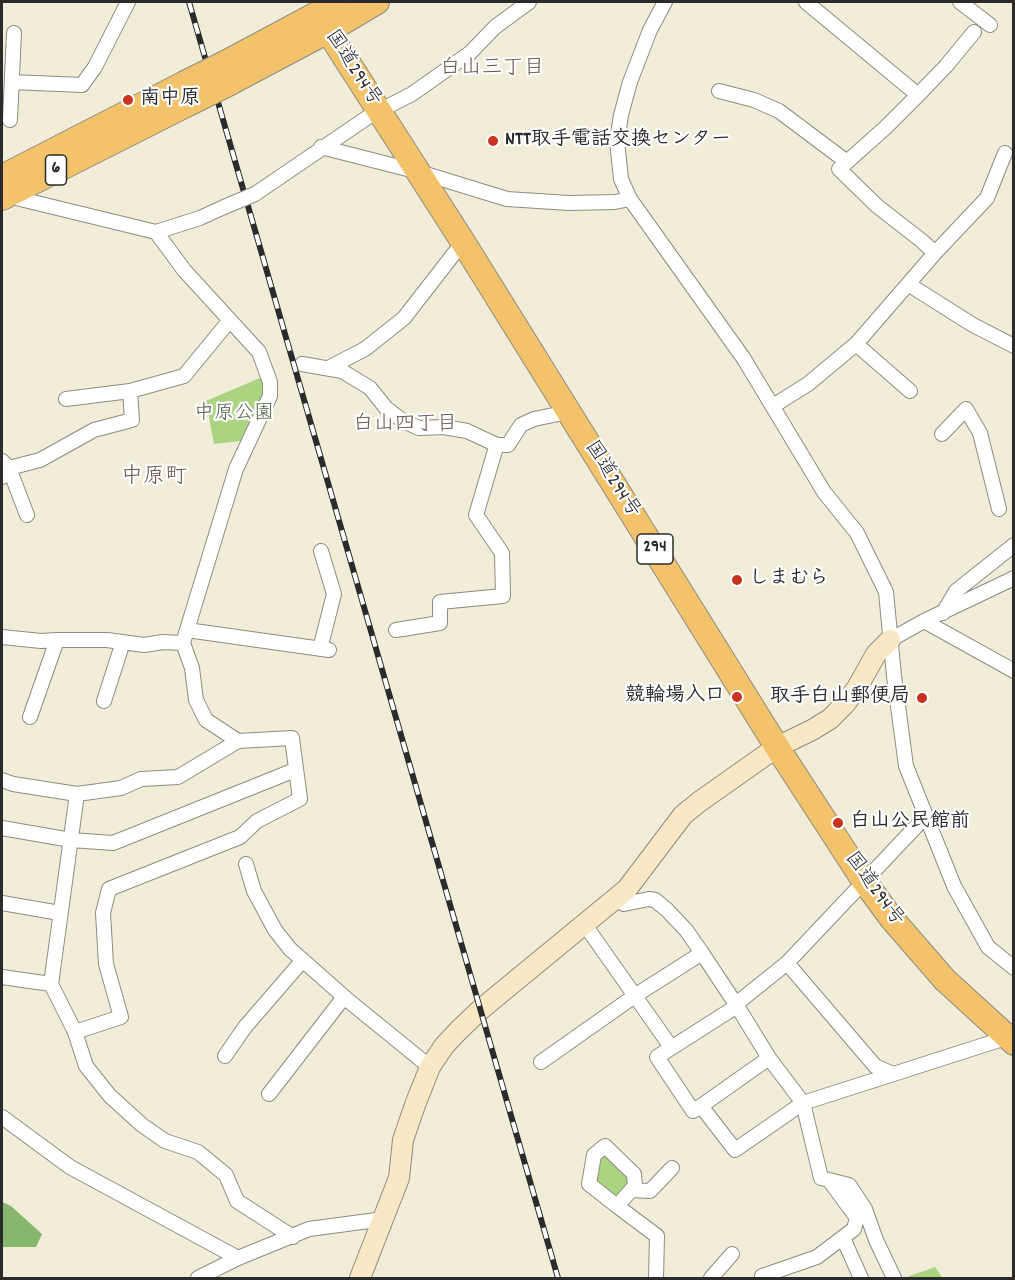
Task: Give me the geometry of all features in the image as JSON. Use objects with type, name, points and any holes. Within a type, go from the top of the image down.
[{"type":"highway","name":"6","points":[[323,22],[339,2]]},
{"type":"highway","name":"6","points":[[3,191],[323,22],[377,2]]},
{"type":"highway","name":"国道294号","points":[[323,22],[463,242],[777,747],[864,881],[892,919],[945,980],[1011,1039]]},
{"type":"street","points":[[12,82],[82,85],[96,67],[128,2]]},
{"type":"street","points":[[3,191],[156,232],[200,218],[255,194],[321,147],[379,110],[412,94],[470,53],[495,27],[529,2]]},
{"type":"street","points":[[665,2],[650,30],[630,82],[621,115],[617,141],[621,179],[630,199],[744,359],[824,492],[857,533],[886,592],[906,766],[954,886],[988,947],[1014,968]]},
{"type":"street","points":[[806,2],[918,95]]},
{"type":"street","points":[[960,2],[990,25]]},
{"type":"street","points":[[935,253],[922,240],[877,206],[840,169],[918,95],[974,32]]},
{"type":"street","points":[[10,120],[14,33]]},
{"type":"street","points":[[719,91],[746,97],[779,111],[847,162]]},
{"type":"street","points":[[321,147],[419,172],[507,200],[569,203],[615,202],[630,199]]},
{"type":"street","points":[[773,406],[808,384],[856,344],[935,253],[987,198],[1005,153]]},
{"type":"street","points":[[156,232],[184,270],[259,352],[270,382],[270,396],[236,469],[185,636],[196,700],[206,720],[238,741]]},
{"type":"street","points":[[328,368],[365,349],[404,318],[463,242]]},
{"type":"street","points":[[908,284],[973,325],[1014,346]]},
{"type":"street","points":[[66,399],[130,391],[184,376],[231,320]]},
{"type":"street","points":[[856,344],[910,391]]},
{"type":"street","points":[[302,364],[342,371],[370,388],[386,408],[403,421],[419,428],[444,427],[467,431],[497,445],[508,445],[520,425],[534,419],[568,412]]},
{"type":"street","points":[[27,515],[4,468],[40,460],[94,429],[132,420],[130,391]]},
{"type":"street","points":[[942,434],[966,409],[980,433],[999,509]]},
{"type":"street","points":[[396,630],[440,623],[440,602],[503,596],[501,553],[476,515],[497,445]]},
{"type":"street","points":[[943,614],[956,591],[1014,545]]},
{"type":"street","points":[[2,637],[41,641],[107,640],[144,645],[185,636],[324,649],[334,594],[321,551]]},
{"type":"street","points":[[360,1278],[399,1178],[403,1140],[430,1067],[459,1030],[616,900],[627,889],[682,815],[777,747],[830,719],[858,688],[876,654],[890,640],[924,621],[1014,579]]},
{"type":"street","points":[[924,621],[1014,671]]},
{"type":"street","points":[[30,717],[57,639]]},
{"type":"street","points":[[104,701],[123,642]]},
{"type":"street","points":[[2,780],[13,784],[77,794],[120,788],[141,779],[178,777],[238,741],[292,738],[300,799],[258,821],[240,837],[109,889],[103,913],[106,964],[121,1017],[75,1032]]},
{"type":"street","points":[[2,828],[71,840],[113,843],[295,770]]},
{"type":"street","points":[[77,794],[51,984],[75,1032],[86,1066],[110,1096],[142,1125],[165,1142],[198,1152],[226,1175],[237,1201],[292,1237]]},
{"type":"street","points":[[769,1058],[693,1111],[657,1057],[736,1005],[787,963],[926,816]]},
{"type":"street","points":[[246,864],[254,891],[275,930],[290,949],[344,997],[430,1067]]},
{"type":"street","points":[[616,900],[624,904],[655,900],[686,930],[769,1058],[803,1103],[821,1178],[849,1185],[865,1209],[876,1240],[894,1278]]},
{"type":"street","points":[[2,903],[60,913]]},
{"type":"street","points":[[585,925],[671,1047]]},
{"type":"street","points":[[541,1062],[636,995],[702,953]]},
{"type":"street","points":[[225,1056],[245,1027],[303,960]]},
{"type":"street","points":[[787,963],[875,1065],[893,1074]]},
{"type":"street","points":[[2,977],[51,984]]},
{"type":"street","points":[[268,1094],[344,997]]},
{"type":"street","points":[[701,1106],[735,1150],[803,1103],[1011,1039]]},
{"type":"street","points":[[5,1126],[70,1167],[238,1258]]},
{"type":"street","points":[[617,1206],[635,1185],[634,1174],[605,1146],[594,1155],[589,1184],[617,1206],[657,1236],[656,1278]]},
{"type":"street","points":[[631,1190],[650,1191],[672,1168]]},
{"type":"street","points":[[762,1276],[818,1257],[854,1228],[857,1218],[829,1180]]},
{"type":"street","points":[[198,1278],[238,1258],[309,1229],[384,1219]]},
{"type":"street","points":[[843,1238],[861,1278]]},
{"type":"street","points":[[711,1278],[732,1254]]},
{"type":"green space","name":"中原公園","points":[[267,375],[270,382],[250,440],[214,444],[206,401]]},
{"type":"green space","points":[[606,1156],[628,1179],[620,1195],[613,1196],[596,1182],[599,1160]]},
{"type":"green space","points":[[2,1202],[11,1206],[42,1234],[36,1247],[2,1247]]},
{"type":"green space","points":[[935,1267],[942,1277],[904,1278]]},
{"type":"railway","points":[[189,2],[558,1278]]},
{"type":"place","name":"南中原","points":[[128,100]]},
{"type":"place","name":"NTT取手電話交換センター","points":[[493,141]]},
{"type":"place","name":"しまむら","points":[[737,580]]},
{"type":"place","name":"競輪場入口","points":[[737,697]]},
{"type":"place","name":"取手白山郵便局","points":[[922,698]]},
{"type":"place","name":"白山公民館前","points":[[838,823]]},
{"type":"district","name":"白山三丁目","points":[[492,70]]},
{"type":"district","name":"白山四丁目","points":[[405,426]]},
{"type":"district","name":"中原町","points":[[154,479]]}]
